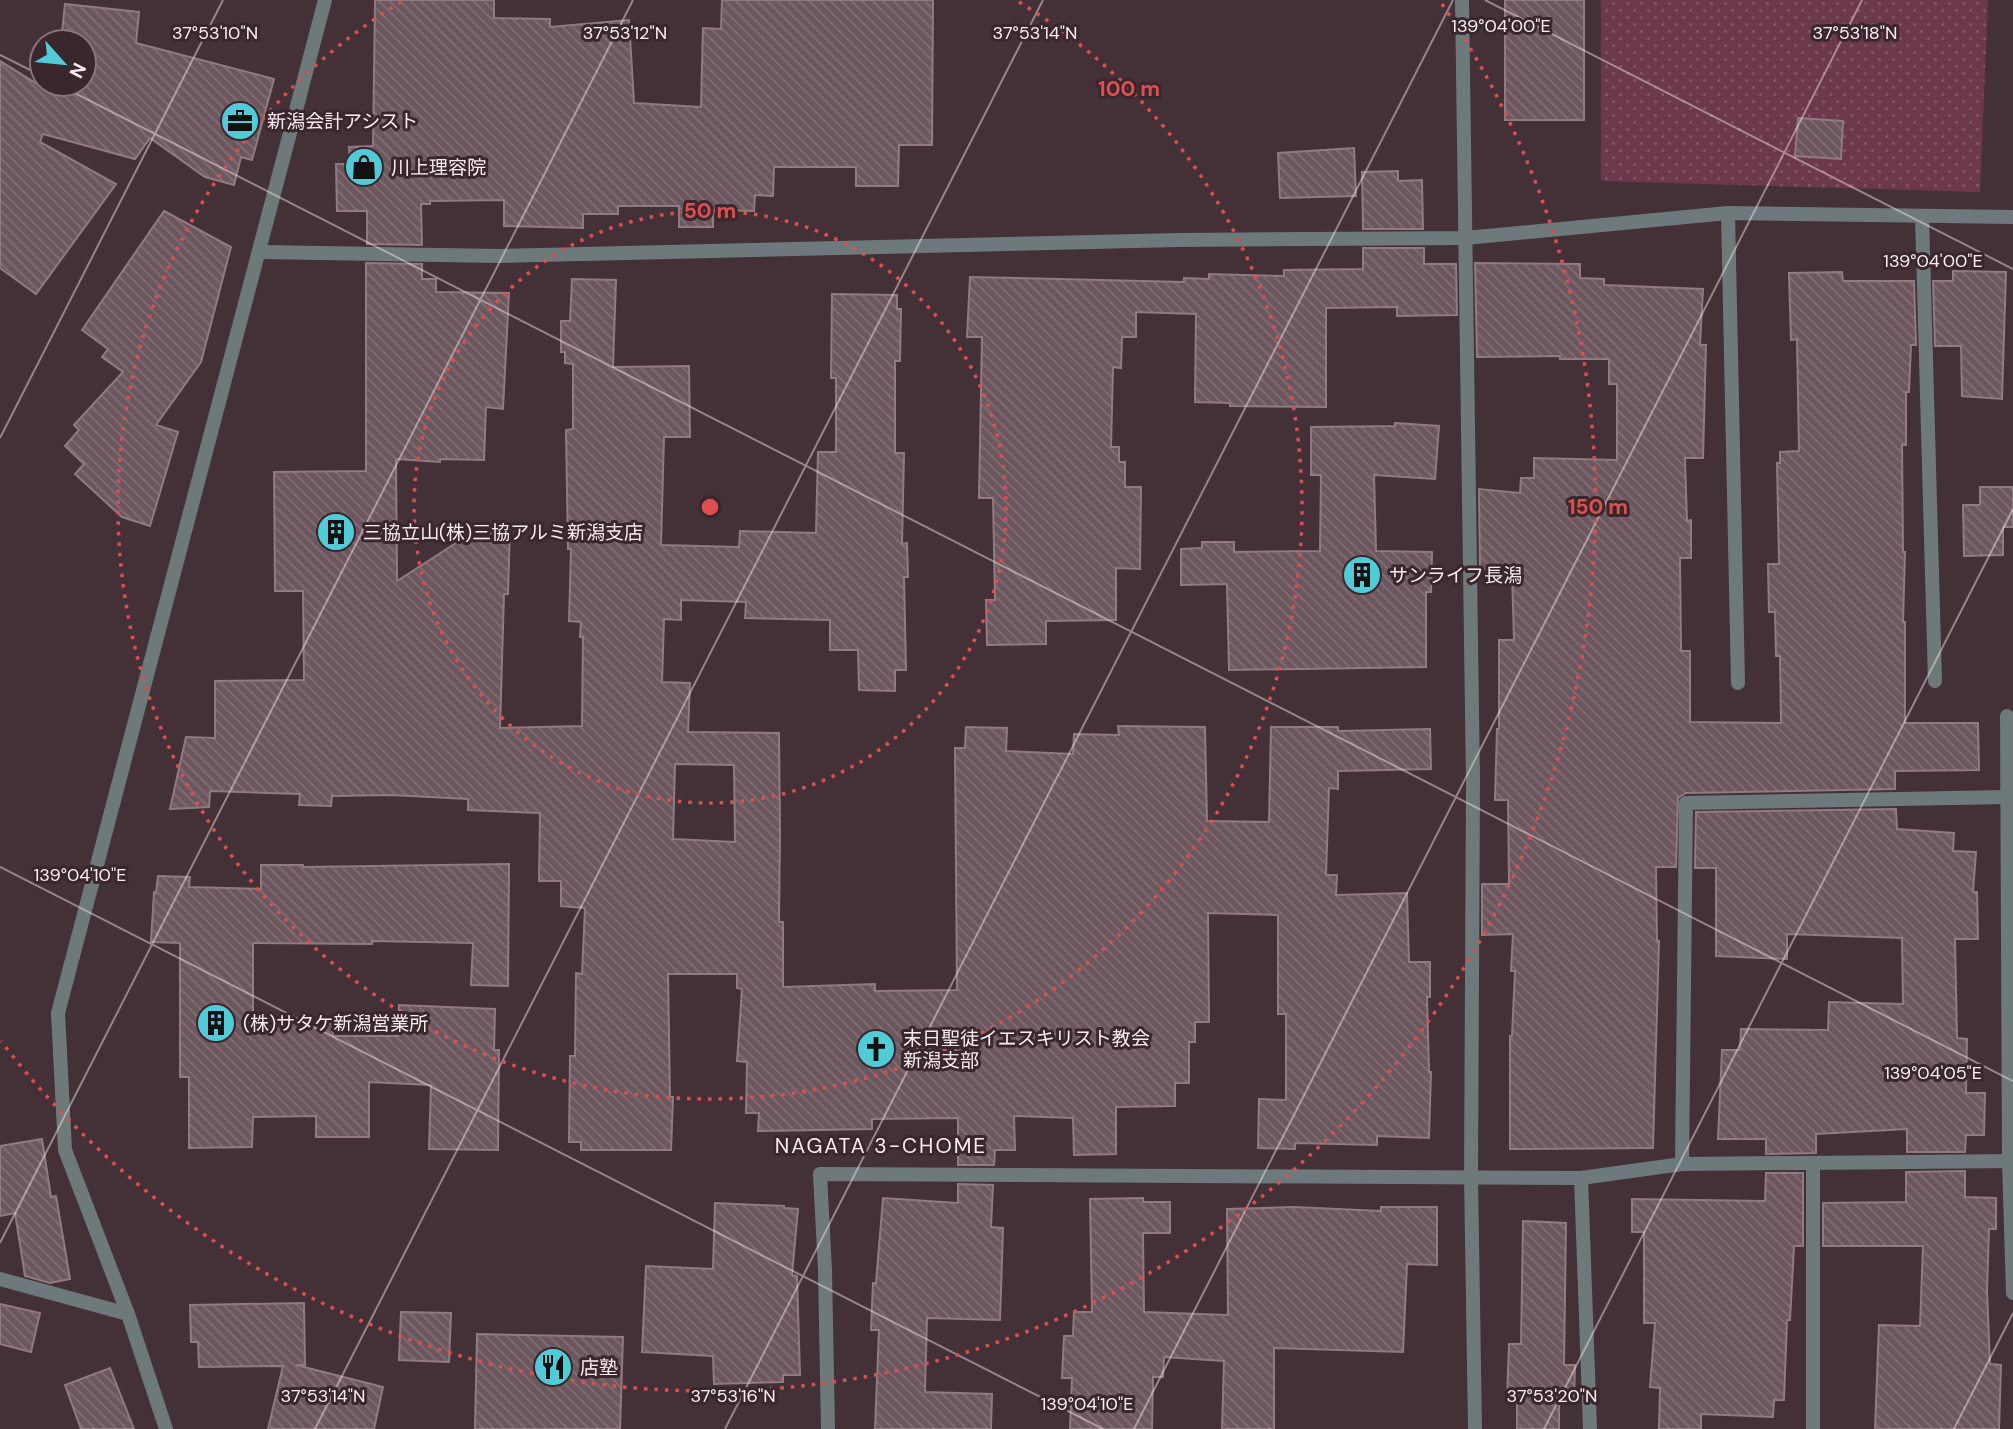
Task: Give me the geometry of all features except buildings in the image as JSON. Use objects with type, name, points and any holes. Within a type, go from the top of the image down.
[{"type":"street","points":[[166,1429],[128,1314],[65,1150],[58,1013],[326,0]]},
{"type":"street","points":[[1462,0],[1472,782],[1471,1176],[1475,1429]]},
{"type":"street","points":[[261,253],[499,256],[1179,240],[1466,238],[1728,213],[2013,217]]},
{"type":"street","points":[[1728,213],[1738,682]]},
{"type":"street","points":[[1922,216],[1935,681]]},
{"type":"street","points":[[2007,716],[2013,1293]]},
{"type":"street","points":[[1682,1164],[1686,803],[2007,797]]},
{"type":"street","points":[[828,1429],[820,1174],[1581,1178],[1682,1164],[2011,1161]]},
{"type":"street","points":[[1812,1429],[1813,1163]]},
{"type":"street","points":[[1581,1178],[1590,1429]]},
{"type":"street","points":[[0,1279],[128,1314]]},
{"type":"shaded area","points":[[1601,0],[1988,0],[1980,192],[1601,181]]},
{"type":"place","name":"新潟会計アシスト","points":[[240,121]]},
{"type":"place","name":"川上理容院","points":[[364,167]]},
{"type":"place","name":"三協立山(株)三協アルミ新潟支店","points":[[336,532]]},
{"type":"place","name":"サンライフ長潟","points":[[1362,575]]},
{"type":"place","name":"(株)サタケ新潟営業所","points":[[216,1023]]},
{"type":"place","name":"末日聖徒イエスキリスト教会 新潟支部","points":[[876,1049]]},
{"type":"place","name":"店塾","points":[[553,1367]]},
{"type":"district","name":"NAGATA 3-CHOME","points":[[881,1146]]}]
